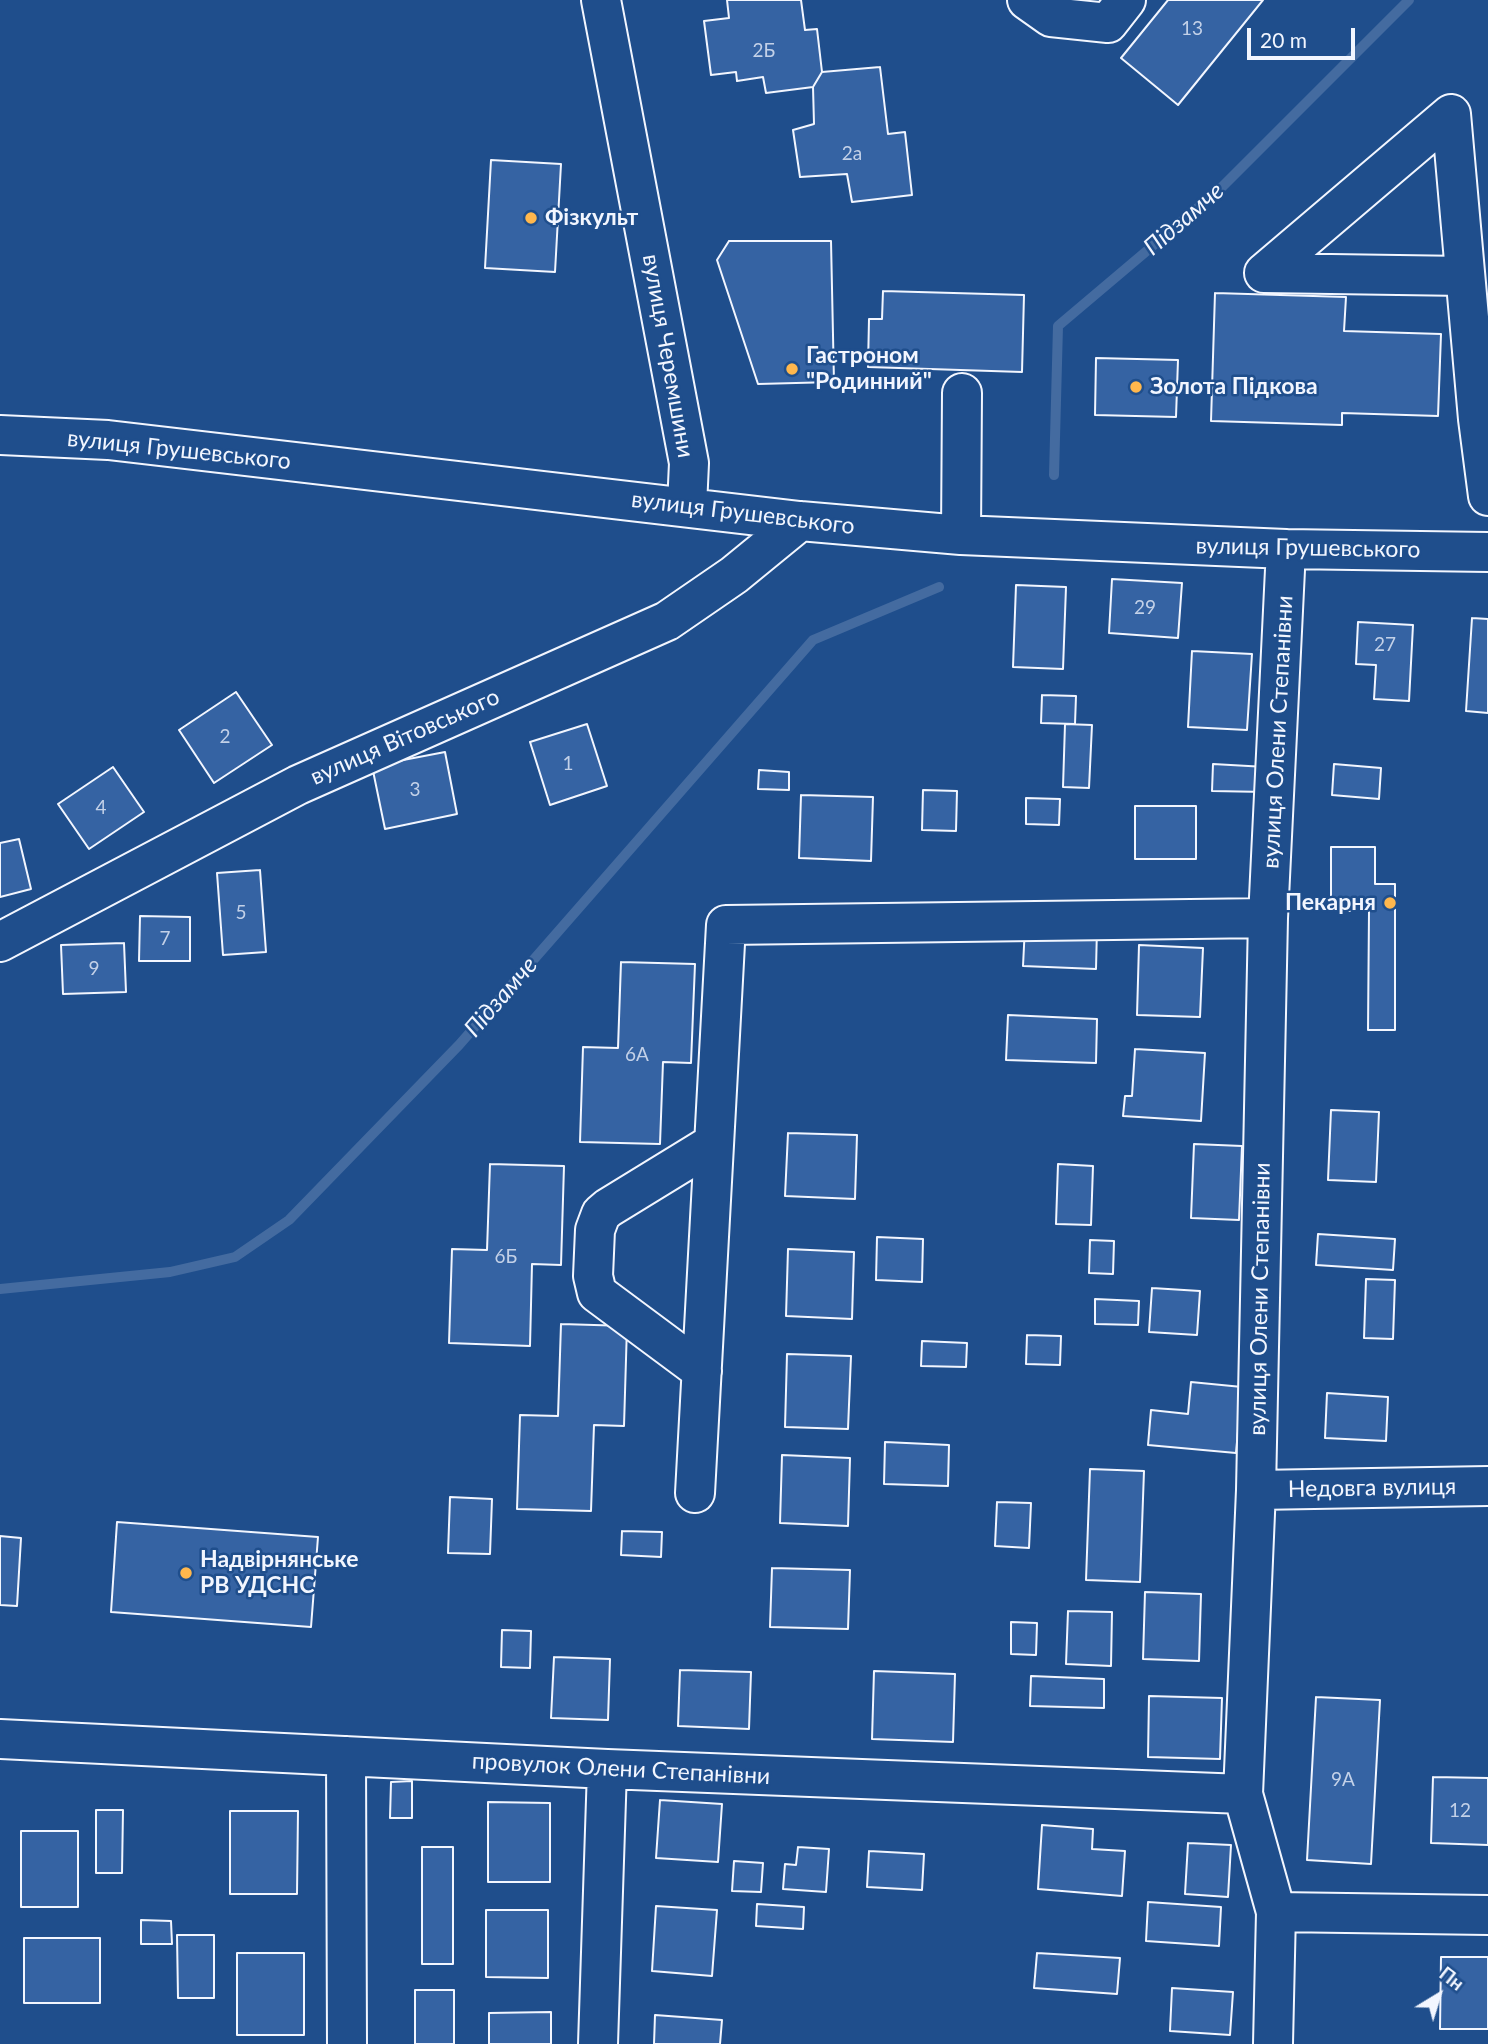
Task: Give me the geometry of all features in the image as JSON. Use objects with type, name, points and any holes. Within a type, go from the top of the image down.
[{"type":"street","name":"вулиця Черемшини","points":[[601,0],[689,463],[687,506]]},
{"type":"street","points":[[1027,0],[1051,17],[1108,23],[1126,0]]},
{"type":"street","points":[[1465,276],[1264,273],[1451,114],[1478,419],[1488,496]]},
{"type":"street","points":[[961,536],[962,393]]},
{"type":"street","name":"вулиця Грушевського","points":[[0,435],[108,440],[800,521],[961,536],[1286,549],[1488,552]]},
{"type":"street","name":"вулиця Вітовського","points":[[0,942],[298,785],[667,621],[734,575],[800,521]]},
{"type":"street","name":"вулиця Олени Степанівни","points":[[1273,2044],[1276,1912],[1243,1794],[1256,1489],[1268,918],[1286,549]]},
{"type":"street","points":[[695,1493],[726,925],[1268,918]]},
{"type":"street","points":[[702,1371],[597,1293],[593,1276],[595,1230],[601,1214],[608,1208],[715,1143]]},
{"type":"street","name":"Недовга вулиця","points":[[1256,1489],[1488,1486]]},
{"type":"street","name":"провулок Олени Степанівни","points":[[0,1739],[607,1769],[1243,1794]]},
{"type":"street","points":[[346,1756],[347,2044]]},
{"type":"street","points":[[598,2044],[607,1769]]},
{"type":"street","points":[[1276,1912],[1488,1915]]},
{"type":"building","points":[[727,0],[801,0],[805,30],[817,29],[822,72],[813,87],[766,93],[763,77],[737,81],[736,72],[711,75],[704,21],[729,18]]},
{"type":"building","points":[[1168,0],[1263,0],[1178,105],[1121,58]]},
{"type":"building","points":[[880,67],[888,134],[905,132],[912,195],[852,202],[847,174],[800,177],[793,130],[814,124],[813,87],[822,72]]},
{"type":"building","points":[[491,160],[561,164],[555,272],[485,268]]},
{"type":"building","points":[[729,241],[831,241],[834,382],[758,384],[717,260]]},
{"type":"building","points":[[883,291],[1024,295],[1022,372],[868,367],[869,319],[882,319]]},
{"type":"building","points":[[1215,293],[1346,297],[1344,331],[1441,334],[1438,416],[1342,413],[1342,425],[1211,421]]},
{"type":"building","name":"Золота Підкова","points":[[1096,358],[1178,360],[1176,417],[1095,415]]},
{"type":"building","points":[[1112,579],[1182,583],[1178,638],[1109,633]]},
{"type":"building","points":[[1016,585],[1066,587],[1063,669],[1013,667]]},
{"type":"building","points":[[1472,618],[1488,619],[1488,713],[1466,711]]},
{"type":"building","points":[[1358,622],[1413,625],[1409,701],[1374,699],[1376,665],[1356,664]]},
{"type":"building","points":[[1192,651],[1252,654],[1247,730],[1188,727]]},
{"type":"building","points":[[236,692],[272,745],[214,783],[179,730]]},
{"type":"building","points":[[1042,695],[1076,696],[1075,724],[1041,723]]},
{"type":"building","points":[[587,724],[607,786],[550,805],[530,742]]},
{"type":"building","points":[[1065,724],[1092,725],[1089,788],[1063,787]]},
{"type":"building","points":[[445,752],[457,814],[385,829],[372,766]]},
{"type":"building","points":[[1213,764],[1266,767],[1266,792],[1212,791]]},
{"type":"building","points":[[1334,764],[1381,768],[1379,799],[1332,795]]},
{"type":"building","points":[[113,767],[144,812],[89,849],[58,804]]},
{"type":"building","points":[[759,770],[789,772],[789,790],[758,789]]},
{"type":"building","points":[[923,790],[957,791],[956,831],[922,830]]},
{"type":"building","points":[[801,795],[873,797],[871,861],[799,858]]},
{"type":"building","points":[[1026,798],[1060,799],[1059,825],[1026,824]]},
{"type":"building","points":[[1135,806],[1196,806],[1196,859],[1135,859]]},
{"type":"building","points":[[19,839],[31,889],[0,897],[0,843]]},
{"type":"building","points":[[1331,847],[1375,847],[1375,884],[1395,884],[1395,1030],[1368,1030],[1369,911],[1331,911]]},
{"type":"building","points":[[260,870],[266,952],[223,955],[217,873]]},
{"type":"building","points":[[140,916],[190,917],[190,961],[139,961]]},
{"type":"building","points":[[1025,926],[1097,928],[1096,969],[1023,966]]},
{"type":"building","points":[[124,943],[126,992],[63,994],[61,945]]},
{"type":"building","points":[[1139,945],[1203,948],[1200,1017],[1137,1015]]},
{"type":"building","points":[[621,962],[695,964],[691,1063],[663,1062],[660,1144],[580,1142],[583,1047],[618,1048]]},
{"type":"building","points":[[1008,1015],[1097,1019],[1096,1063],[1006,1060]]},
{"type":"building","points":[[1135,1049],[1205,1053],[1201,1121],[1123,1116],[1125,1096],[1132,1096]]},
{"type":"building","points":[[1331,1110],[1379,1112],[1376,1182],[1328,1180]]},
{"type":"building","points":[[788,1133],[857,1135],[855,1199],[785,1196]]},
{"type":"building","points":[[1194,1144],[1242,1146],[1239,1220],[1191,1218]]},
{"type":"building","points":[[490,1164],[564,1166],[561,1265],[532,1264],[530,1346],[449,1343],[452,1249],[487,1250]]},
{"type":"building","points":[[1058,1164],[1093,1166],[1091,1225],[1056,1224]]},
{"type":"building","points":[[1318,1234],[1395,1239],[1393,1270],[1316,1265]]},
{"type":"building","points":[[877,1237],[923,1239],[922,1282],[876,1280]]},
{"type":"building","points":[[1090,1240],[1114,1241],[1113,1274],[1089,1273]]},
{"type":"building","points":[[788,1249],[854,1252],[852,1319],[786,1316]]},
{"type":"building","points":[[1366,1279],[1395,1280],[1393,1339],[1364,1338]]},
{"type":"building","points":[[1152,1288],[1200,1291],[1197,1335],[1149,1332]]},
{"type":"building","points":[[1095,1299],[1139,1301],[1138,1325],[1095,1324]]},
{"type":"building","points":[[561,1324],[627,1326],[624,1426],[594,1425],[591,1511],[517,1509],[520,1415],[558,1416]]},
{"type":"building","points":[[1027,1335],[1061,1336],[1060,1365],[1026,1364]]},
{"type":"building","points":[[922,1341],[967,1343],[966,1367],[921,1366]]},
{"type":"building","points":[[787,1354],[851,1356],[848,1429],[785,1427]]},
{"type":"building","points":[[1191,1382],[1242,1387],[1236,1453],[1148,1445],[1151,1410],[1188,1414]]},
{"type":"building","points":[[1327,1393],[1388,1397],[1386,1441],[1325,1438]]},
{"type":"building","points":[[885,1442],[949,1445],[948,1486],[884,1484]]},
{"type":"building","points":[[782,1455],[850,1458],[848,1526],[780,1523]]},
{"type":"building","points":[[1090,1469],[1144,1471],[1140,1582],[1086,1580]]},
{"type":"building","points":[[450,1497],[492,1499],[490,1554],[448,1553]]},
{"type":"building","points":[[997,1502],[1031,1503],[1029,1548],[995,1546]]},
{"type":"building","points":[[117,1522],[318,1537],[311,1627],[111,1612]]},
{"type":"building","points":[[622,1531],[662,1532],[661,1557],[621,1555]]},
{"type":"building","points":[[0,1536],[21,1538],[17,1606],[0,1605]]},
{"type":"building","points":[[772,1568],[850,1570],[848,1629],[770,1627]]},
{"type":"building","points":[[1145,1592],[1201,1594],[1199,1661],[1143,1659]]},
{"type":"building","points":[[1068,1611],[1112,1612],[1111,1666],[1066,1664]]},
{"type":"building","points":[[1011,1622],[1037,1623],[1036,1655],[1011,1654]]},
{"type":"building","points":[[502,1630],[531,1631],[530,1668],[501,1667]]},
{"type":"building","points":[[554,1657],[610,1659],[608,1720],[551,1718]]},
{"type":"building","points":[[680,1670],[751,1672],[749,1729],[678,1726]]},
{"type":"building","points":[[874,1671],[955,1674],[953,1742],[872,1739]]},
{"type":"building","points":[[1031,1676],[1104,1679],[1104,1708],[1030,1706]]},
{"type":"building","points":[[1149,1696],[1222,1698],[1220,1759],[1148,1757]]},
{"type":"building","points":[[1316,1697],[1380,1700],[1371,1864],[1307,1860]]},
{"type":"building","points":[[1433,1777],[1488,1778],[1488,1845],[1431,1843]]},
{"type":"building","points":[[412,1781],[412,1818],[390,1818],[391,1782]]},
{"type":"building","points":[[660,1800],[722,1804],[718,1862],[656,1858]]},
{"type":"building","points":[[488,1802],[550,1803],[550,1882],[488,1882]]},
{"type":"building","points":[[96,1810],[123,1810],[122,1873],[96,1873]]},
{"type":"building","points":[[230,1811],[298,1811],[297,1894],[230,1894]]},
{"type":"building","points":[[1042,1825],[1093,1829],[1092,1849],[1125,1851],[1122,1896],[1038,1889]]},
{"type":"building","points":[[21,1831],[78,1831],[78,1907],[21,1907]]},
{"type":"building","points":[[1188,1843],[1231,1845],[1228,1897],[1185,1894]]},
{"type":"building","points":[[422,1847],[453,1847],[453,1964],[422,1964]]},
{"type":"building","points":[[798,1847],[829,1849],[826,1892],[783,1889],[785,1864],[796,1865]]},
{"type":"building","points":[[869,1851],[924,1854],[922,1890],[867,1887]]},
{"type":"building","points":[[734,1861],[763,1863],[761,1892],[732,1891]]},
{"type":"building","points":[[1148,1902],[1221,1907],[1219,1946],[1146,1941]]},
{"type":"building","points":[[757,1904],[804,1907],[803,1929],[756,1926]]},
{"type":"building","points":[[656,1906],[717,1910],[712,1976],[652,1971]]},
{"type":"building","points":[[486,1910],[548,1910],[548,1978],[486,1977]]},
{"type":"building","points":[[141,1920],[171,1921],[172,1944],[141,1944]]},
{"type":"building","points":[[177,1935],[214,1935],[214,1998],[178,1998]]},
{"type":"building","points":[[24,1938],[100,1938],[100,2003],[24,2003]]},
{"type":"building","points":[[237,1953],[304,1953],[304,2035],[237,2035]]},
{"type":"building","points":[[1037,1953],[1120,1958],[1117,1994],[1034,1988]]},
{"type":"building","points":[[1441,1957],[1488,1957],[1488,2029],[1440,2029]]},
{"type":"building","points":[[1172,1988],[1233,1992],[1230,2035],[1170,2031]]},
{"type":"building","points":[[415,1990],[454,1990],[454,2044],[415,2044]]},
{"type":"building","points":[[551,2012],[551,2044],[489,2044],[489,2013]]},
{"type":"building","points":[[655,2015],[722,2020],[720,2044],[654,2044]]},
{"type":"waterway","name":"Підзамче","points":[[1054,475],[1058,326],[1220,189],[1409,0]]},
{"type":"waterway","name":"Підзамче","points":[[0,1289],[170,1272],[235,1257],[289,1220],[459,1045],[813,640],[939,587]]},
{"type":"place","name":"Фізкульт","points":[[531,218]]},
{"type":"place","name":"Гастроном \"Родинний\"","points":[[792,369]]},
{"type":"place","name":"Золота Підкова","points":[[1136,387]]},
{"type":"place","name":"Пекарня","points":[[1390,903]]},
{"type":"place","name":"Надвірнянське РВ УДСНС","points":[[186,1573]]}]
